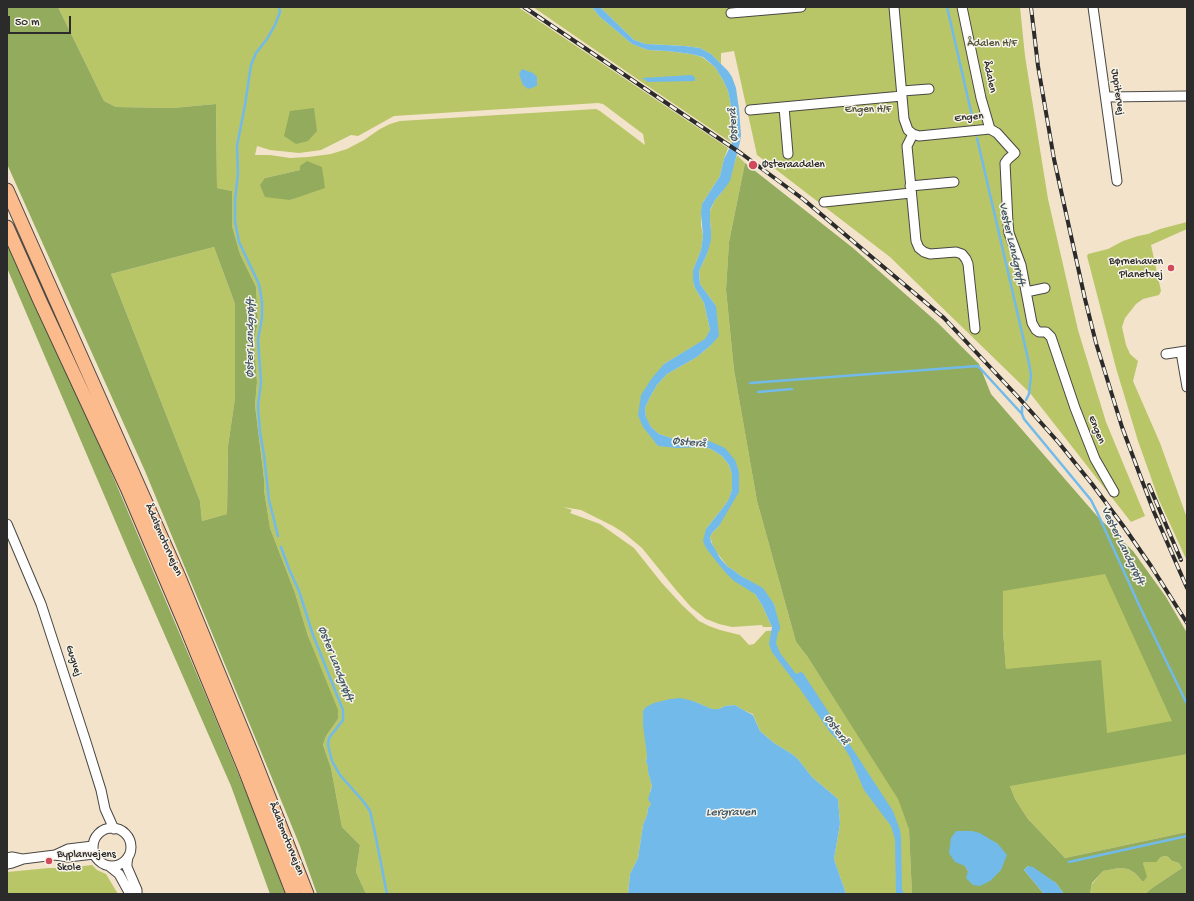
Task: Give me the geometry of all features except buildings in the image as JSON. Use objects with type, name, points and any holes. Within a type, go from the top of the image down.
[{"type":"highway","name":"Ådalsmotorvejen","points":[[7,190],[180,577],[307,894]]},
{"type":"highway","name":"Ådalsmotorvejen","points":[[7,227],[43,309],[127,488],[245,770],[293,894]]},
{"type":"street","points":[[731,13],[801,7]]},
{"type":"street","points":[[894,7],[906,125],[908,130],[913,134],[907,146],[916,241],[919,248],[924,252],[930,254],[956,252],[962,254],[966,259],[968,264],[974,329]]},
{"type":"street","name":"Ådalen","points":[[962,7],[981,98],[990,128]]},
{"type":"street","name":"Jupitervej","points":[[1094,7],[1117,181]]},
{"type":"street","points":[[750,110],[902,94],[929,89]]},
{"type":"street","points":[[1106,97],[1187,96]]},
{"type":"street","points":[[784,107],[788,154]]},
{"type":"street","name":"Engen","points":[[913,134],[919,136],[990,128],[1000,136],[1015,153],[1006,163],[1008,223],[1009,233],[1021,265],[1032,323],[1036,330],[1039,332],[1046,332],[1051,337],[1075,408],[1095,459],[1114,492]]},
{"type":"street","points":[[824,202],[911,190],[954,182]]},
{"type":"street","points":[[1026,292],[1045,288]]},
{"type":"street","points":[[1166,354],[1184,351],[1185,389]]},
{"type":"street","name":"Gugvej","points":[[7,524],[47,622],[106,809],[114,829]]},
{"type":"street","name":"Gugvej","points":[[103,831],[106,809]]},
{"type":"street","points":[[130,894],[119,874],[110,866],[100,862],[94,850],[96,838],[103,831],[110,828],[124,833],[128,837],[131,847],[127,863],[137,890],[137,894]]},
{"type":"street","points":[[7,864],[23,859],[55,855],[68,857],[94,850]]},
{"type":"street","points":[[7,858],[12,857],[23,859]]},
{"type":"street","points":[[110,866],[121,864],[128,857]]},
{"type":"green space","points":[[7,7],[58,7],[104,101],[116,107],[172,108],[216,104],[217,188],[232,191],[232,226],[240,254],[256,287],[258,322],[254,340],[257,382],[255,405],[264,490],[270,528],[295,593],[308,636],[338,710],[338,719],[326,736],[323,745],[331,768],[342,827],[360,845],[356,872],[366,894],[317,894],[300,846],[145,471],[7,164]],"holes":[[[214,247],[235,304],[235,398],[228,446],[227,514],[202,521],[200,501],[111,274]]]},
{"type":"green space","points":[[58,7],[518,7],[728,148],[720,176],[702,204],[701,224],[703,236],[701,250],[693,270],[693,281],[695,288],[704,303],[710,330],[706,339],[664,364],[638,415],[658,446],[703,447],[711,449],[722,456],[729,465],[732,474],[732,489],[729,499],[739,472],[709,441],[674,439],[659,434],[651,427],[646,418],[645,408],[657,385],[667,374],[697,357],[711,345],[716,306],[700,284],[699,271],[707,254],[711,231],[710,211],[715,200],[722,192],[737,155],[745,163],[729,242],[726,290],[734,370],[757,501],[796,642],[807,656],[898,798],[909,830],[912,894],[846,894],[834,859],[840,824],[838,799],[812,777],[798,759],[774,743],[760,731],[753,714],[735,705],[725,706],[719,709],[711,709],[693,701],[647,756],[646,762],[649,766],[648,772],[652,786],[650,791],[651,804],[648,808],[643,825],[638,858],[630,874],[628,894],[366,894],[356,872],[360,845],[342,827],[331,768],[323,745],[326,736],[338,719],[308,636],[295,593],[270,528],[264,490],[255,405],[257,382],[254,340],[258,322],[256,287],[240,254],[232,226],[232,191],[217,188],[216,104],[172,108],[116,107],[104,101]],"holes":[[[598,103],[603,104],[643,134],[645,145],[596,109],[400,121],[380,129],[347,149],[331,154],[290,158],[270,155],[255,155],[257,146],[270,150],[299,153],[321,150],[351,135],[358,136],[394,116]],[[300,170],[304,194],[290,200],[265,178]],[[729,499],[719,526],[710,537],[714,549],[728,567],[751,582],[774,604],[780,630],[766,631],[754,644],[749,645],[740,635],[720,630],[699,621],[661,582],[634,548],[600,524],[570,513],[572,510],[563,507],[581,510],[624,533],[642,548],[691,607],[706,619],[732,627],[762,625],[763,627],[772,627],[755,594],[706,548],[706,529]]]},
{"type":"green space","points":[[533,7],[592,7],[599,16],[632,44],[648,50],[691,54],[702,57],[715,67],[728,91],[732,111],[732,143],[646,85]]},
{"type":"green space","name":"Engen H/F","points":[[600,7],[1020,7],[1025,56],[1048,199],[1078,330],[1106,422],[1145,516],[1131,522],[1030,393],[890,257],[757,155],[734,51],[721,53],[721,64],[711,54],[700,48],[646,44],[634,40]]},
{"type":"green space","points":[[314,108],[317,131],[308,141],[296,144],[284,136],[290,111]]},
{"type":"green space","points":[[307,161],[322,167],[325,188],[290,200],[265,197],[260,185],[265,178],[300,170],[300,166]]},
{"type":"green space","points":[[745,163],[853,248],[938,323],[979,364],[991,394],[1097,516],[1133,551],[1166,597],[1187,633],[1187,754],[1010,786],[1015,799],[1028,819],[1065,858],[1187,832],[1187,894],[1145,894],[1182,868],[1179,863],[1172,861],[1166,856],[1161,857],[1156,862],[1143,863],[1147,877],[1144,881],[1128,869],[1119,868],[1103,871],[1092,883],[1090,894],[1064,894],[1056,883],[1028,866],[1024,870],[1044,894],[912,894],[909,830],[898,799],[807,656],[796,642],[757,501],[734,370],[726,290],[729,242]],"holes":[[[1105,574],[1172,721],[1107,733],[1101,660],[1006,669],[1003,631],[1003,591]],[[990,840],[998,844],[968,871],[965,866]]]},
{"type":"green space","points":[[1187,222],[1187,229],[1151,245],[1161,291],[1159,295],[1143,299],[1136,304],[1125,318],[1122,327],[1126,345],[1130,354],[1138,361],[1133,381],[1160,443],[1187,518],[1187,561],[1159,500],[1138,441],[1116,368],[1087,256],[1088,254],[1108,249],[1123,241]]},
{"type":"green space","points":[[7,244],[106,460],[252,807],[285,894],[270,894],[231,786],[131,558],[7,268]]},
{"type":"green space","points":[[214,247],[235,304],[235,398],[228,446],[227,514],[202,521],[200,501],[111,274]]},
{"type":"green space","points":[[1095,522],[1187,716],[1187,832],[1065,858],[1028,819],[1015,799],[1010,786],[1006,669],[1003,631],[1003,591]]},
{"type":"green space","points":[[1166,856],[1172,861],[1179,863],[1182,868],[1145,894],[1090,894],[1092,884],[1103,871],[1119,868],[1128,869],[1135,873],[1142,881],[1146,879],[1143,863],[1158,860],[1161,857]]},
{"type":"green space","points":[[92,865],[97,870],[106,874],[118,894],[7,894],[7,872]]},
{"type":"water","name":"Østerå","points":[[592,7],[600,7],[634,40],[646,44],[700,48],[711,54],[728,71],[736,88],[741,135],[740,142],[730,181],[715,200],[710,210],[711,240],[707,254],[699,271],[700,284],[716,306],[719,336],[697,357],[667,374],[657,385],[645,408],[646,417],[651,427],[659,434],[674,439],[709,441],[725,448],[735,460],[739,472],[739,492],[719,526],[712,533],[710,537],[711,542],[720,558],[728,567],[763,588],[774,604],[780,626],[776,643],[780,653],[796,674],[801,672],[803,673],[893,811],[901,837],[902,889],[904,894],[896,894],[895,839],[891,826],[864,790],[850,757],[843,746],[830,732],[772,652],[769,644],[772,627],[755,594],[734,581],[725,572],[706,548],[703,541],[706,529],[729,499],[732,489],[732,474],[729,465],[722,456],[711,449],[703,447],[677,448],[658,446],[643,427],[638,415],[641,395],[652,378],[664,364],[705,339],[710,330],[704,303],[695,288],[693,281],[693,270],[701,250],[703,236],[701,213],[702,204],[720,176],[724,159],[732,143],[732,111],[728,91],[715,67],[703,57],[691,54],[648,50],[632,44],[599,16]]},
{"type":"water","points":[[522,69],[533,73],[537,77],[537,86],[528,89],[523,85],[519,74]]},
{"type":"water","points":[[692,75],[695,78],[695,81],[648,82],[642,78]]},
{"type":"water","name":"Lergraven","points":[[681,698],[712,709],[735,705],[753,715],[760,731],[774,743],[798,759],[812,777],[838,799],[840,824],[834,859],[846,894],[628,894],[630,874],[638,858],[643,825],[648,808],[651,804],[648,799],[652,786],[646,762],[647,756],[643,725],[643,711],[646,707],[654,703]]},
{"type":"water","points":[[956,831],[972,831],[980,833],[998,844],[1007,855],[1001,870],[990,881],[980,886],[973,885],[966,878],[968,871],[965,866],[955,862],[949,853],[951,838]]},
{"type":"water","points":[[1028,866],[1033,867],[1056,883],[1064,894],[1044,894],[1024,870]]},
{"type":"waterway","name":"Øster Landgrøft","points":[[278,536],[269,500],[258,406],[261,382],[258,340],[262,318],[262,302],[259,284],[239,242],[235,221],[235,201],[238,173],[237,146],[251,65],[256,53],[267,39],[275,25],[280,12],[279,7]]},
{"type":"waterway","name":"Vester Landgrøft","points":[[947,7],[973,120]]},
{"type":"waterway","name":"Vester Landgrøft","points":[[977,138],[1029,363],[1031,375],[1029,394],[1026,400]]},
{"type":"waterway","points":[[750,383],[978,366],[1022,414]]},
{"type":"waterway","points":[[758,392],[792,389]]},
{"type":"waterway","name":"Vester Landgrøft","points":[[1022,407],[1024,419],[1091,500],[1139,605],[1187,704]]},
{"type":"waterway","name":"Øster Landgrøft","points":[[281,547],[299,591],[313,635],[343,710],[343,720],[329,738],[328,745],[332,761],[340,775],[370,811],[387,894]]},
{"type":"waterway","points":[[1069,862],[1187,836]]},
{"type":"railway","points":[[524,7],[742,154],[803,199],[944,318],[1019,398],[1059,443],[1092,484],[1151,566],[1187,623]]},
{"type":"railway","points":[[1031,7],[1038,66],[1054,159],[1096,343],[1122,427],[1154,512],[1187,588]]},
{"type":"railway","points":[[1149,485],[1181,560]]},
{"type":"place","name":"Østeraadalen","points":[[753,165]]},
{"type":"place","name":"Børnehaven Planetvej","points":[[1171,268]]},
{"type":"place","name":"Byplanvejens Skole","points":[[49,861]]},
{"type":"park label","name":"Ådalen H/F","points":[[992,44]]}]
